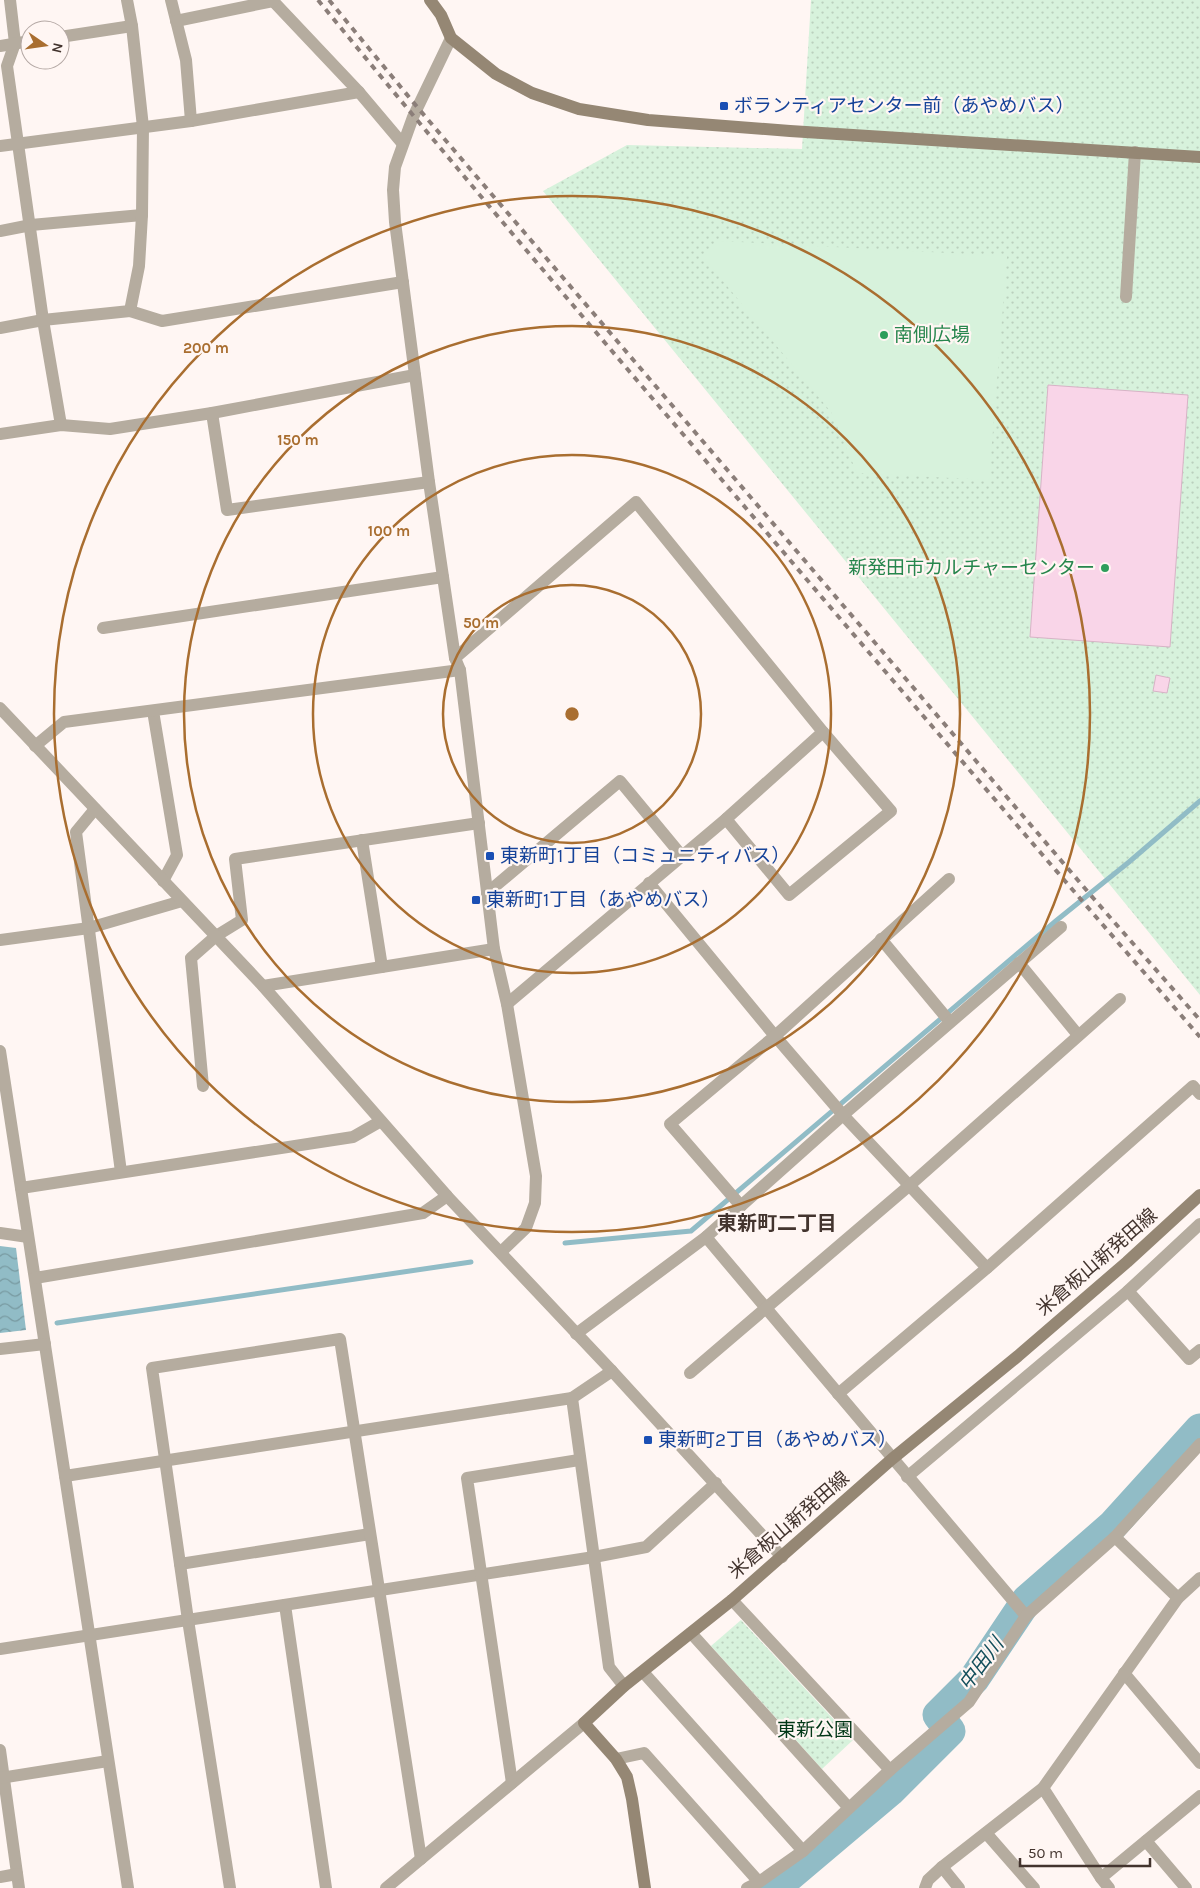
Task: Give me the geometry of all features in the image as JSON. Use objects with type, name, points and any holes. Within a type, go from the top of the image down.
[{"type":"main road","points":[[430,0],[441,15],[452,38],[496,74],[532,93],[580,109],[648,120],[724,126],[1200,157]]},
{"type":"main road","name":"米倉板山新発田線","points":[[584,1723],[624,1686],[732,1600],[892,1459],[1018,1356],[1127,1262],[1200,1195]]},
{"type":"main road","points":[[584,1723],[616,1759],[626,1777],[632,1799],[645,1888]]},
{"type":"street","points":[[10,0],[15,44],[7,66],[43,320],[61,424]]},
{"type":"street","points":[[127,0],[132,26],[143,127],[142,216],[138,266],[130,311]]},
{"type":"street","points":[[171,0],[186,60],[191,121]]},
{"type":"street","points":[[176,22],[272,0],[359,92],[402,142]]},
{"type":"street","points":[[70,35],[132,26]]},
{"type":"street","points":[[452,38],[428,83],[402,142],[395,167],[393,190],[395,222],[429,482],[455,658],[460,670],[494,949],[507,1004],[536,1176],[535,1202],[526,1228],[501,1252]]},
{"type":"street","points":[[0,46],[20,43]]},
{"type":"street","points":[[0,146],[191,121],[359,92]]},
{"type":"street","points":[[1126,297],[1135,152]]},
{"type":"street","points":[[0,231],[31,225],[142,216]]},
{"type":"street","points":[[0,328],[43,320],[130,311],[162,321],[403,282]]},
{"type":"street","points":[[0,434],[61,424],[110,428],[212,413],[415,375]]},
{"type":"street","points":[[212,413],[228,510],[429,482]]},
{"type":"street","points":[[455,658],[636,502],[823,732],[891,812],[788,895],[726,819]]},
{"type":"street","points":[[103,628],[443,577]]},
{"type":"street","points":[[35,746],[64,722],[460,670]]},
{"type":"street","points":[[0,708],[263,986],[447,1196],[716,1483],[782,1557]]},
{"type":"street","points":[[153,711],[177,855],[163,881]]},
{"type":"street","points":[[507,1004],[726,819],[823,732]]},
{"type":"street","points":[[487,892],[620,781],[682,856]]},
{"type":"street","points":[[95,809],[76,832],[121,1172]]},
{"type":"street","points":[[203,1086],[191,958],[216,936],[242,920],[235,859],[479,823]]},
{"type":"street","points":[[362,840],[382,967]]},
{"type":"street","points":[[741,1206],[670,1124],[775,1036],[949,879]]},
{"type":"street","points":[[648,883],[775,1036],[843,1114],[988,1268]]},
{"type":"street","points":[[0,940],[89,928],[182,901]]},
{"type":"street","points":[[576,1334],[706,1237],[843,1114],[1061,927]]},
{"type":"street","points":[[881,939],[950,1022]]},
{"type":"street","points":[[263,986],[494,949]]},
{"type":"street","points":[[1019,963],[1078,1034]]},
{"type":"street","points":[[690,1373],[910,1184],[1078,1034],[1120,999]]},
{"type":"street","points":[[0,1052],[6,1131],[21,1188],[128,1888]]},
{"type":"street","points":[[838,1394],[988,1268],[1193,1086],[1200,1094]]},
{"type":"street","points":[[21,1188],[353,1137],[381,1121]]},
{"type":"street","points":[[35,1278],[423,1213],[447,1196]]},
{"type":"street","points":[[907,1477],[1128,1291],[1200,1224]]},
{"type":"street","points":[[0,1233],[28,1236]]},
{"type":"street","points":[[706,1237],[1026,1616]]},
{"type":"street","points":[[1128,1291],[1189,1359],[1200,1350]]},
{"type":"street","points":[[230,1888],[188,1620],[152,1368],[340,1340],[421,1860]]},
{"type":"street","points":[[0,1349],[45,1344]]},
{"type":"street","points":[[65,1476],[572,1398],[612,1371]]},
{"type":"street","points":[[572,1398],[609,1668],[624,1686]]},
{"type":"street","points":[[747,1888],[759,1882],[803,1851],[890,1770],[969,1702],[1026,1616],[1115,1537],[1200,1444]]},
{"type":"street","points":[[512,1783],[467,1478],[579,1460]]},
{"type":"street","points":[[0,1649],[594,1558],[646,1547],[716,1483]]},
{"type":"street","points":[[180,1564],[370,1534]]},
{"type":"street","points":[[1115,1537],[1178,1598]]},
{"type":"street","points":[[925,1888],[928,1880],[942,1867],[1044,1788],[1178,1598],[1200,1578]]},
{"type":"street","points":[[732,1600],[890,1770]]},
{"type":"street","points":[[285,1605],[326,1888]]},
{"type":"street","points":[[691,1634],[849,1808]]},
{"type":"street","points":[[643,1672],[803,1851]]},
{"type":"street","points":[[1124,1673],[1200,1764]]},
{"type":"street","points":[[386,1888],[584,1723]]},
{"type":"street","points":[[0,1750],[2,1777],[20,1888]]},
{"type":"street","points":[[616,1759],[644,1753],[759,1882]]},
{"type":"street","points":[[2,1777],[108,1761]]},
{"type":"street","points":[[1044,1788],[1105,1883],[1146,1841],[1200,1796]]},
{"type":"street","points":[[986,1833],[1034,1888]]},
{"type":"street","points":[[1146,1841],[1186,1888]]},
{"type":"street","points":[[942,1867],[959,1888]]},
{"type":"street","points":[[0,1877],[18,1874]]},
{"type":"green space","points":[[811,0],[1200,0],[1200,995],[543,191],[627,145],[802,149]]},
{"type":"green space","name":"南側広場","points":[[721,241],[1007,256],[989,480],[857,473],[831,412],[704,258]]},
{"type":"green space","name":"東新公園","points":[[741,1620],[853,1740],[822,1769],[711,1646]]},
{"type":"water","points":[[0,1246],[16,1248],[26,1330],[0,1333]]},
{"type":"building","name":"新発田市カルチャーセンター","points":[[1048,385],[1188,395],[1170,647],[1030,637]]},
{"type":"building","points":[[1156,675],[1170,678],[1167,693],[1153,691]]},
{"type":"waterway","points":[[565,1243],[691,1231],[1200,801]]},
{"type":"waterway","points":[[57,1323],[471,1262]]},
{"type":"waterway","name":"中田川","points":[[775,1888],[890,1791],[950,1731],[938,1715],[974,1679],[1027,1600],[1113,1525],[1200,1429]]},
{"type":"railway","points":[[318,0],[594,330],[1200,1037]]},
{"type":"railway","points":[[329,0],[418,108],[1094,899],[1200,1020]]},
{"type":"place","name":"ボランティアセンター前（あやめバス）","points":[[724,106]]},
{"type":"place","name":"南側広場","points":[[884,335]]},
{"type":"place","name":"新発田市カルチャーセンター","points":[[1105,568]]},
{"type":"place","name":"東新町1丁目（コミュニティバス）","points":[[490,856]]},
{"type":"place","name":"東新町1丁目（あやめバス）","points":[[476,900]]},
{"type":"place","name":"東新町2丁目（あやめバス）","points":[[648,1440]]},
{"type":"district","name":"東新町二丁目","points":[[777,1223]]}]
